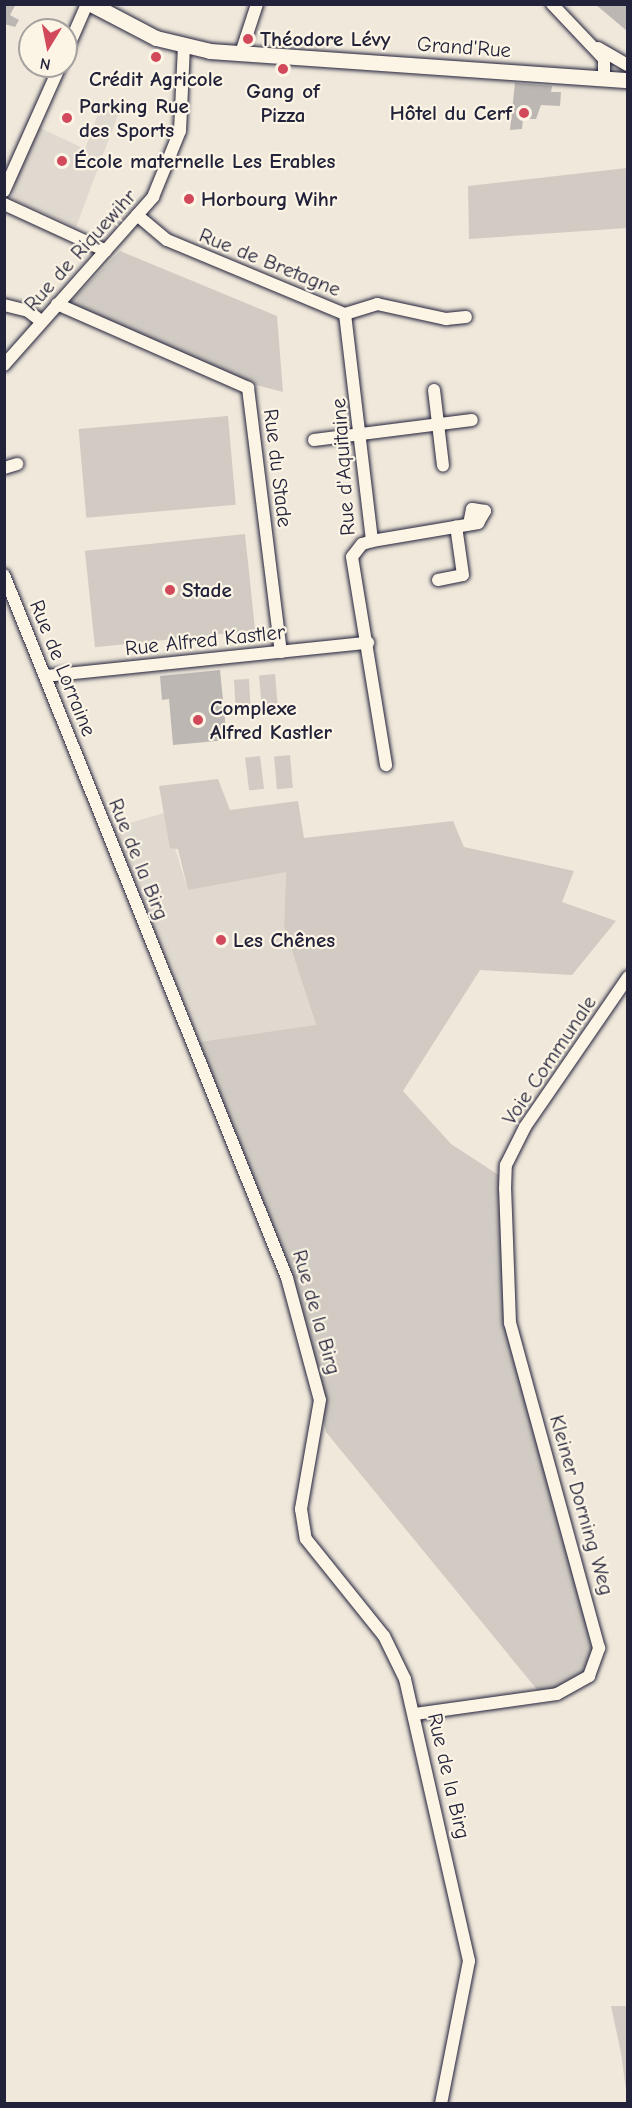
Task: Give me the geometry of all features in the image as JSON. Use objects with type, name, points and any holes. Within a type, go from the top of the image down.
[{"type":"main road","name":"Grand'Rue","points":[[89,4],[184,46],[241,53],[616,79]]},
{"type":"street","points":[[78,27],[89,4]]},
{"type":"street","points":[[241,53],[257,4]]},
{"type":"street","points":[[552,4],[594,46],[616,79]]},
{"type":"street","name":"Rue de Riquewihr","points":[[4,365],[137,215],[175,151],[184,46]]},
{"type":"street","points":[[594,46],[627,65]]},
{"type":"street","points":[[607,52],[618,63],[616,79]]},
{"type":"street","points":[[4,191],[54,78]]},
{"type":"street","points":[[4,204],[106,251]]},
{"type":"street","name":"Rue de Bretagne","points":[[137,215],[167,240],[345,314],[377,304],[446,319],[466,317]]},
{"type":"street","name":"Rue du Stade","points":[[57,304],[248,388],[281,652]]},
{"type":"street","points":[[4,305],[28,311],[41,321]]},
{"type":"street","name":"Rue d'Aquitaine","points":[[345,314],[372,541],[362,544],[352,557],[368,644]]},
{"type":"street","points":[[434,390],[443,465]]},
{"type":"street","points":[[314,440],[438,428],[472,420]]},
{"type":"street","points":[[4,468],[17,464]]},
{"type":"street","points":[[372,541],[462,525],[463,575],[438,580]]},
{"type":"street","name":"Rue de Lorraine","points":[[4,575],[85,776]]},
{"type":"street","points":[[368,644],[386,765]]},
{"type":"street","name":"Rue Alfred Kastler","points":[[46,676],[368,644]]},
{"type":"street","name":"Rue de la Birg","points":[[85,776],[260,1203],[316,1371],[320,1414],[302,1509],[306,1539],[391,1647],[415,1714],[469,1961],[441,2103]]},
{"type":"street","name":"Voie Communale","points":[[506,1166],[525,1127],[627,977]]},
{"type":"street","name":"Kleiner Dorning Weg","points":[[415,1714],[557,1694],[589,1676],[599,1648],[510,1323],[506,1166]]},
{"type":"shaded area","name":"École maternelle Les Erables","points":[[100,108],[118,115],[76,227],[12,199],[16,177],[38,127],[85,149]]},
{"type":"shaded area","points":[[627,168],[627,228],[469,239],[468,186]]},
{"type":"shaded area","points":[[120,251],[277,316],[283,392],[248,383],[67,305]]},
{"type":"shaded area","points":[[228,416],[236,505],[86,518],[79,429]]},
{"type":"shaded area","name":"Stade","points":[[245,534],[255,630],[95,647],[85,551]]},
{"type":"shaded area","points":[[275,674],[278,707],[262,708],[259,675]]},
{"type":"shaded area","points":[[249,679],[251,713],[236,714],[234,680]]},
{"type":"shaded area","points":[[290,755],[293,788],[277,789],[274,756]]},
{"type":"shaded area","points":[[260,756],[264,789],[249,791],[245,758]]},
{"type":"shaded area","points":[[218,779],[230,810],[298,801],[304,838],[453,821],[464,847],[574,871],[562,902],[616,921],[572,975],[480,970],[403,1091],[451,1144],[500,1176],[512,1326],[598,1640],[587,1684],[539,1692],[326,1432],[289,1276],[199,1042],[316,1025],[284,927],[286,872],[188,890],[178,849],[170,848],[159,786]]},
{"type":"shaded area","name":"Les Chênes","points":[[164,813],[188,890],[286,871],[284,927],[316,1026],[199,1042],[112,828]]},
{"type":"shaded area","points":[[611,2006],[627,2006],[627,2097],[621,2053]]},
{"type":"building","points":[[4,4],[16,4],[10,15],[18,19],[15,27],[4,24]]},
{"type":"building","points":[[595,4],[627,4],[627,31]]},
{"type":"building","name":"Hôtel du Cerf","points":[[515,83],[552,86],[551,92],[561,92],[560,106],[541,105],[536,119],[523,119],[522,129],[510,130]]},
{"type":"building","name":"Complexe Alfred Kastler","points":[[220,670],[227,740],[173,745],[169,699],[162,700],[160,676]]},
{"type":"place","name":"Théodore Lévy","points":[[248,39]]},
{"type":"place","name":"Crédit Agricole","points":[[156,57]]},
{"type":"place","name":"Gang of Pizza","points":[[283,69]]},
{"type":"place","name":"Hôtel du Cerf","points":[[524,113]]},
{"type":"place","name":"Parking Rue des Sports","points":[[67,118]]},
{"type":"place","name":"École maternelle Les Erables","points":[[62,161]]},
{"type":"place","name":"Horbourg Wihr","points":[[189,199]]},
{"type":"place","name":"Stade","points":[[170,590]]},
{"type":"place","name":"Complexe Alfred Kastler","points":[[198,720]]},
{"type":"place","name":"Les Chênes","points":[[221,940]]}]
